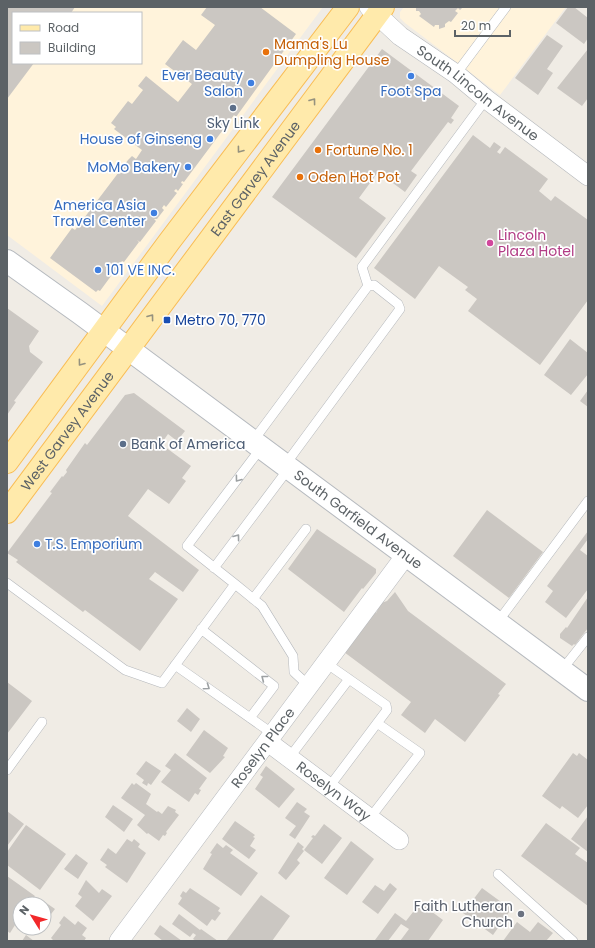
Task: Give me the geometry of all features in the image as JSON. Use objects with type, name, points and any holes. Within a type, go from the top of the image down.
[{"type":"main road","points":[[105,332],[169,242],[348,7]]},
{"type":"main road","name":"East Garvey Avenue","points":[[128,349],[377,9]]},
{"type":"main road","name":"South Garfield Avenue","points":[[7,261],[287,466],[588,690]]},
{"type":"main road","name":"West Garvey Avenue","points":[[7,462],[105,332]]},
{"type":"main road","name":"West Garvey Avenue","points":[[7,512],[128,349]]},
{"type":"street","name":"South Lincoln Avenue","points":[[377,9],[400,36],[456,74],[486,99],[588,176]]},
{"type":"street","name":"Roselyn Place","points":[[120,941],[406,555]]},
{"type":"street","name":"Roselyn Way","points":[[270,738],[289,758],[399,840]]},
{"type":"lane","points":[[456,74],[506,7]]},
{"type":"lane","points":[[368,286],[362,267],[486,99]]},
{"type":"lane","points":[[214,568],[400,309],[398,304],[374,285],[368,286],[186,546],[262,606],[293,656],[294,672],[309,686]]},
{"type":"lane","points":[[497,623],[588,501]]},
{"type":"lane","points":[[253,599],[306,529]]},
{"type":"lane","points":[[7,583],[125,670],[162,683],[235,584]]},
{"type":"lane","points":[[201,629],[274,686],[250,718]]},
{"type":"lane","points":[[562,671],[588,637]]},
{"type":"lane","points":[[326,663],[386,705],[387,710],[329,787]]},
{"type":"lane","points":[[175,665],[250,718],[270,738]]},
{"type":"lane","points":[[289,758],[349,679]]},
{"type":"lane","points":[[7,770],[42,722]]},
{"type":"lane","points":[[370,818],[420,753],[377,723]]},
{"type":"lane","points":[[498,874],[573,941]]},
{"type":"shaded area","points":[[7,7],[323,7],[102,306],[7,235]]},
{"type":"shaded area","points":[[404,7],[566,7],[500,95],[405,23],[400,18],[400,12]]},
{"type":"building","points":[[7,7],[75,7],[72,12],[12,12],[12,64],[33,64],[7,99]]},
{"type":"building","points":[[207,7],[260,7],[296,34],[236,117],[234,115],[184,182],[182,181],[181,183],[183,184],[178,191],[176,189],[174,191],[177,193],[166,207],[164,205],[162,208],[164,210],[157,219],[154,219],[156,221],[140,242],[137,240],[139,242],[124,262],[122,261],[100,291],[98,290],[96,292],[50,258],[72,228],[75,230],[128,160],[132,156],[136,159],[142,150],[114,129],[116,127],[111,123],[128,101],[132,104],[143,90],[138,86],[146,76],[178,102],[192,84],[165,64],[183,40],[196,50],[215,25],[201,15]]},
{"type":"building","points":[[416,7],[463,7],[460,10],[458,8],[455,11],[458,13],[451,22],[449,21],[445,24],[445,27],[439,29],[439,25],[435,25],[434,27],[419,16],[421,14],[419,11],[416,11]]},
{"type":"building","points":[[568,7],[574,7],[588,18],[588,38],[584,44],[556,23]]},
{"type":"building","points":[[547,35],[563,46],[547,69],[553,73],[538,95],[515,78]]},
{"type":"building","points":[[382,49],[459,106],[451,118],[454,120],[451,124],[448,122],[411,171],[417,175],[405,192],[378,172],[359,198],[386,218],[356,258],[272,197]]},
{"type":"building","points":[[588,49],[588,98],[582,106],[557,88]]},
{"type":"building","name":"Lincoln Plaza Hotel","points":[[473,135],[490,148],[494,142],[501,147],[497,152],[500,154],[505,147],[548,179],[539,191],[551,201],[555,196],[588,220],[588,300],[540,365],[468,311],[477,299],[465,290],[468,287],[439,266],[415,299],[374,268]]},
{"type":"building","points":[[7,308],[39,331],[29,346],[30,352],[43,362],[14,401],[16,402],[7,415]]},
{"type":"building","points":[[570,339],[588,353],[588,374],[571,395],[544,375]]},
{"type":"building","points":[[588,390],[588,407],[580,401]]},
{"type":"building","points":[[134,393],[185,431],[177,441],[168,434],[161,444],[191,466],[182,478],[186,481],[169,504],[148,489],[128,516],[199,570],[183,592],[155,572],[149,579],[178,599],[140,651],[85,610],[83,612],[16,562],[18,560],[7,553],[52,493],[50,492],[62,476],[63,477],[67,472],[66,470],[85,443],[87,445],[125,395]]},
{"type":"building","points":[[487,510],[543,552],[509,598],[453,556]]},
{"type":"building","points":[[317,529],[376,569],[376,573],[363,589],[362,588],[344,612],[288,569]]},
{"type":"building","points":[[588,531],[588,539],[580,550],[588,556],[588,589],[566,618],[545,602],[553,591],[547,586]]},
{"type":"building","points":[[395,592],[408,611],[506,684],[498,694],[500,695],[465,742],[435,719],[425,733],[401,715],[411,702],[344,652],[374,612],[376,613],[381,603],[387,601]]},
{"type":"building","points":[[588,597],[588,628],[575,645],[574,644],[572,646],[560,638],[560,634],[566,627],[567,628]]},
{"type":"building","points":[[7,682],[32,701],[7,734]]},
{"type":"building","points":[[187,708],[200,719],[191,732],[177,721]]},
{"type":"building","points":[[204,730],[228,748],[223,756],[225,757],[210,773],[186,755]]},
{"type":"building","points":[[175,753],[207,778],[199,789],[201,790],[198,795],[195,793],[189,802],[161,782],[171,770],[165,766]]},
{"type":"building","points":[[573,753],[577,756],[579,753],[588,760],[588,805],[578,818],[562,806],[560,809],[542,796]]},
{"type":"building","points":[[146,761],[161,771],[151,785],[148,783],[147,786],[142,783],[144,780],[136,774]]},
{"type":"building","points":[[266,766],[295,789],[279,808],[255,789],[263,777],[260,775]]},
{"type":"building","points":[[132,783],[134,785],[136,783],[151,794],[146,804],[157,812],[158,811],[162,814],[168,806],[176,810],[175,812],[179,815],[166,832],[167,833],[165,836],[163,835],[159,841],[148,833],[147,834],[137,825],[145,815],[121,798]]},
{"type":"building","points":[[297,802],[307,809],[304,812],[310,816],[295,839],[289,835],[296,826],[285,818]]},
{"type":"building","points":[[113,805],[133,819],[124,832],[105,817]]},
{"type":"building","points":[[7,811],[24,824],[7,846]]},
{"type":"building","points":[[588,816],[588,852],[571,839]]},
{"type":"building","points":[[235,821],[255,835],[253,837],[255,838],[250,846],[256,850],[249,859],[222,839]]},
{"type":"building","points":[[546,823],[580,848],[575,854],[588,863],[588,906],[521,856]]},
{"type":"building","points":[[324,824],[342,838],[322,864],[304,850],[313,838],[311,837],[313,835],[315,836]]},
{"type":"building","points":[[26,825],[66,854],[40,890],[7,865],[7,852]]},
{"type":"building","points":[[127,839],[132,842],[134,839],[140,844],[138,847],[146,853],[127,883],[105,867],[107,865],[100,860],[108,848],[116,854]]},
{"type":"building","points":[[351,841],[374,859],[347,895],[324,878]]},
{"type":"building","points":[[298,842],[304,847],[302,849],[304,851],[297,860],[300,863],[286,880],[278,873]]},
{"type":"building","points":[[217,843],[223,848],[226,845],[233,850],[230,853],[258,873],[241,896],[203,869],[212,854],[210,853]]},
{"type":"building","points":[[76,854],[88,863],[78,879],[64,869]]},
{"type":"building","points":[[7,876],[35,896],[12,896],[12,930],[10,933],[7,931]]},
{"type":"building","points":[[86,880],[99,893],[102,889],[112,896],[93,921],[75,906],[82,897],[78,894]]},
{"type":"building","points":[[390,883],[397,889],[378,914],[362,902],[375,885],[384,891]]},
{"type":"building","points":[[190,888],[220,908],[218,911],[221,913],[215,921],[212,919],[207,926],[178,904],[182,898],[180,896],[183,891],[186,893]]},
{"type":"building","points":[[482,888],[508,907],[509,906],[512,908],[493,935],[463,913]]},
{"type":"building","points":[[261,895],[290,916],[272,941],[226,941]]},
{"type":"building","points":[[420,903],[443,920],[428,941],[400,941],[409,929],[401,924],[388,941],[375,940],[395,913],[406,921]]},
{"type":"building","points":[[179,914],[200,930],[201,929],[218,941],[196,941],[193,939],[196,935],[193,933],[190,937],[172,924]]},
{"type":"building","points":[[64,916],[75,925],[78,921],[87,928],[82,935],[86,938],[84,941],[54,941],[51,938],[61,925],[59,923]]},
{"type":"building","points":[[517,922],[530,932],[538,922],[553,933],[546,941],[503,941]]},
{"type":"building","points":[[160,925],[182,941],[163,941],[154,934]]},
{"type":"building","points":[[25,936],[27,936],[34,941],[22,941]]},
{"type":"place","name":"Mama's Lu Dumpling House","points":[[266,52]]},
{"type":"place","name":"Foot Spa","points":[[411,76]]},
{"type":"place","name":"Ever Beauty Salon","points":[[251,83]]},
{"type":"place","name":"Sky Link","points":[[233,108]]},
{"type":"place","name":"House of Ginseng","points":[[210,139]]},
{"type":"place","name":"Fortune No. 1","points":[[318,150]]},
{"type":"place","name":"MoMo Bakery","points":[[188,167]]},
{"type":"place","name":"Oden Hot Pot","points":[[300,177]]},
{"type":"place","name":"America Asia Travel Center","points":[[154,213]]},
{"type":"place","name":"Lincoln Plaza Hotel","points":[[490,243]]},
{"type":"place","name":"101 VE INC.","points":[[98,270]]},
{"type":"place","name":"Metro 70, 770","points":[[167,320]]},
{"type":"place","name":"Bank of America","points":[[123,444]]},
{"type":"place","name":"T.S. Emporium","points":[[37,544]]},
{"type":"place","name":"Faith Lutheran Church","points":[[521,914]]}]
